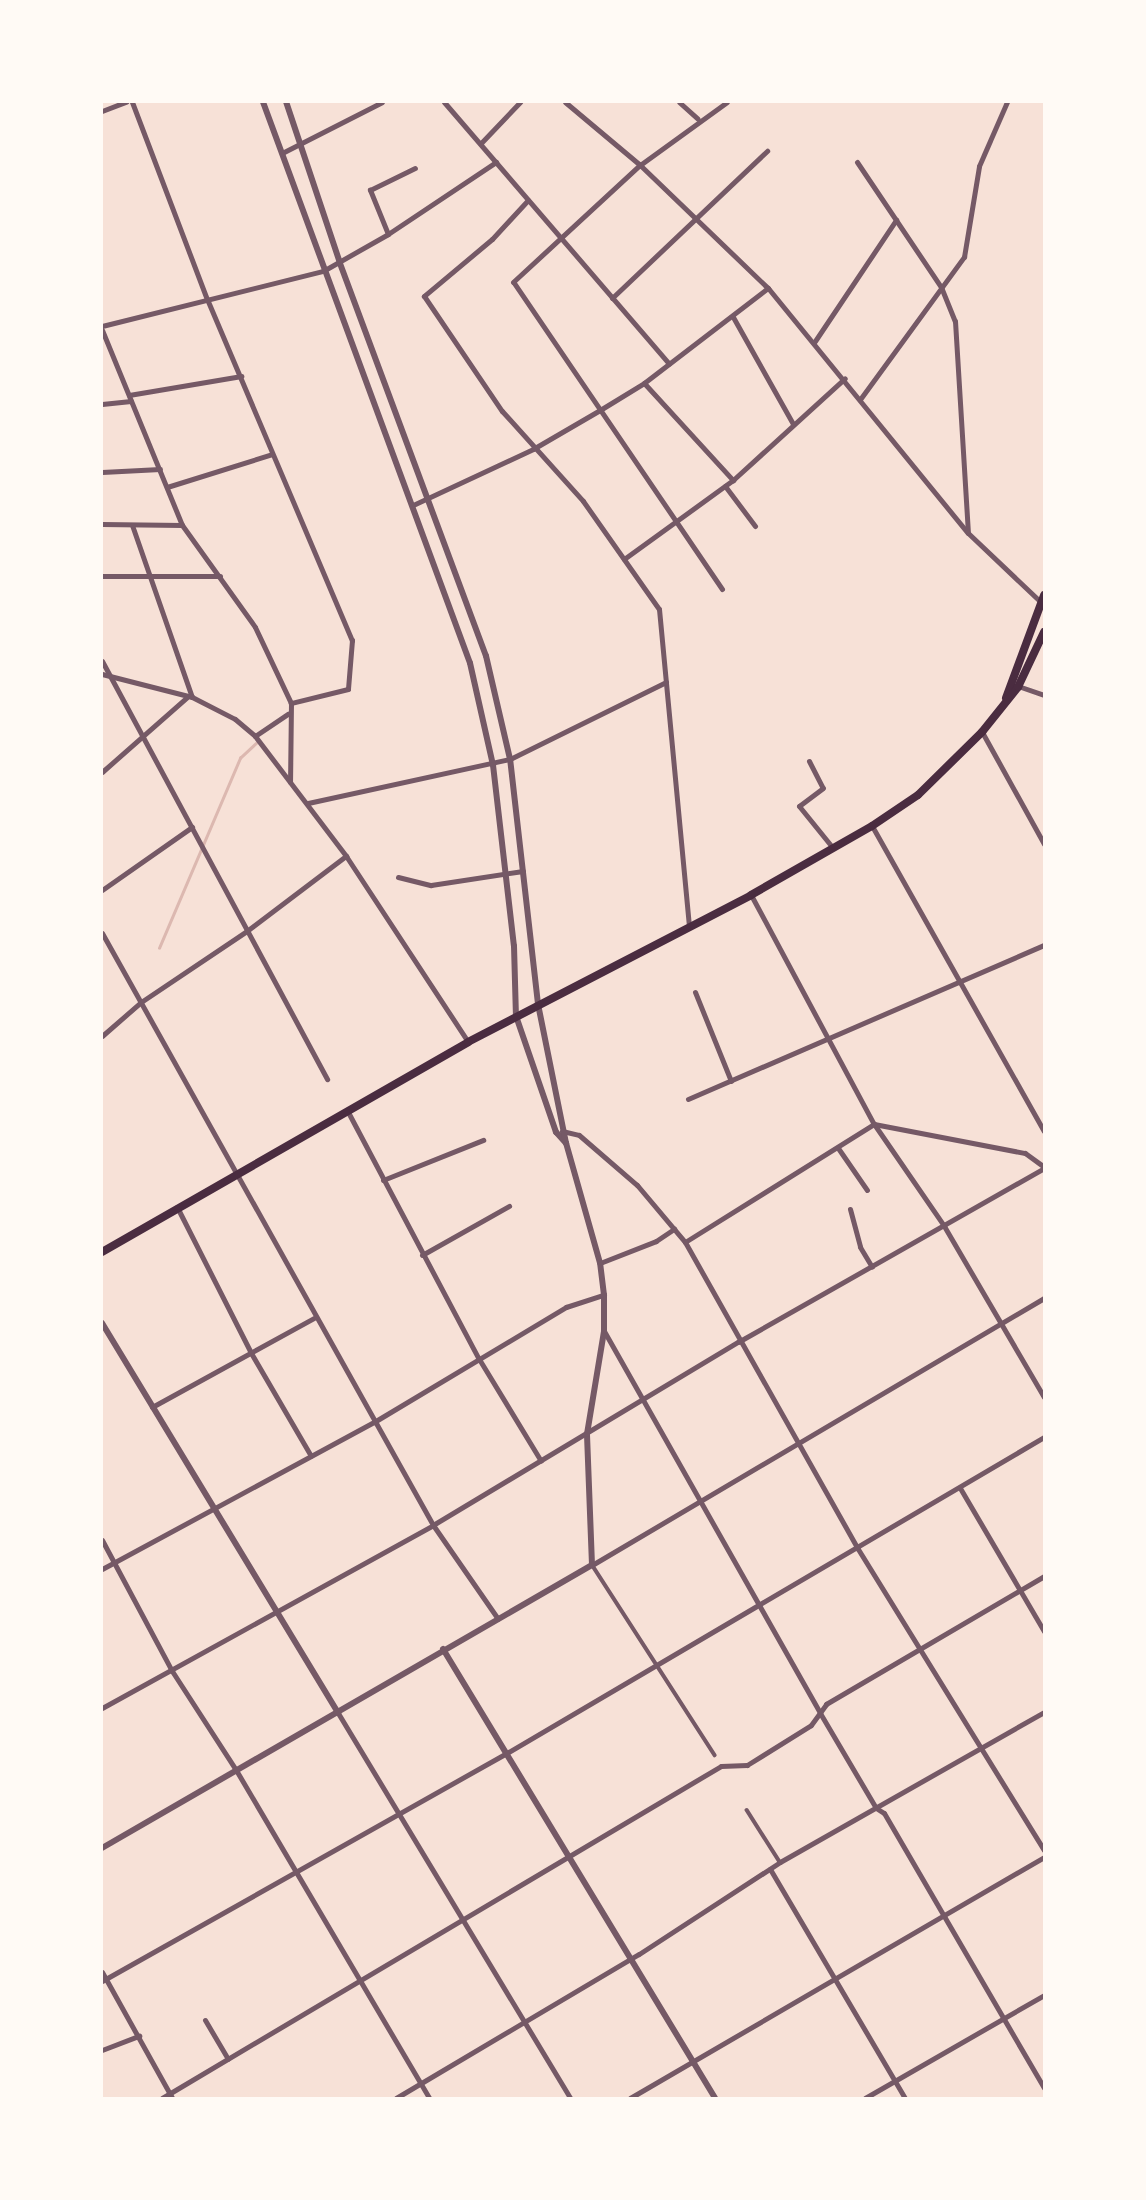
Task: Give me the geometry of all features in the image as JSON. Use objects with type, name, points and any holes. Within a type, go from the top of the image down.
[{"type":"main road","points":[[1006,698],[1008,683],[1044,602]]},
{"type":"main road","points":[[102,1252],[468,1042],[751,895],[872,826],[918,795],[982,732],[1006,698],[1018,687],[1045,632]]},
{"type":"street","points":[[102,111],[126,102]]},
{"type":"street","points":[[132,102],[207,299],[352,640],[348,689],[291,703]]},
{"type":"street","points":[[263,102],[323,271],[413,505],[470,663],[493,765],[514,946],[516,1016],[556,1132],[566,1143]]},
{"type":"street","points":[[286,102],[340,263],[430,498],[486,656],[510,759],[538,1004],[566,1131],[566,1143],[600,1263],[604,1295],[604,1331],[587,1434],[592,1565],[660,1664],[715,1755]]},
{"type":"street","points":[[282,153],[301,146],[382,102]]},
{"type":"street","points":[[444,102],[669,364]]},
{"type":"street","points":[[481,143],[520,102]]},
{"type":"street","points":[[565,102],[640,165],[768,288],[815,341],[968,533],[1044,602]]},
{"type":"street","points":[[678,102],[698,119]]},
{"type":"street","points":[[722,589],[513,282],[640,165],[698,119],[727,102]]},
{"type":"street","points":[[861,398],[964,257],[979,166],[1007,102]]},
{"type":"street","points":[[612,298],[698,221],[767,151]]},
{"type":"street","points":[[290,782],[288,714],[291,703],[255,627],[182,525],[102,328],[323,271],[388,234],[496,162]]},
{"type":"street","points":[[857,162],[941,287],[955,320],[968,533]]},
{"type":"street","points":[[388,234],[370,190],[415,168]]},
{"type":"street","points":[[528,200],[492,239],[424,296],[502,411],[533,449],[583,501],[659,609],[689,926]]},
{"type":"street","points":[[815,341],[897,220]]},
{"type":"street","points":[[413,505],[533,449],[600,410],[644,383],[768,288]]},
{"type":"street","points":[[733,317],[793,424]]},
{"type":"street","points":[[102,404],[241,376]]},
{"type":"street","points":[[624,559],[733,480],[845,378]]},
{"type":"street","points":[[368,389],[385,383]]},
{"type":"street","points":[[644,383],[733,480]]},
{"type":"street","points":[[167,487],[272,454]]},
{"type":"street","points":[[102,472],[160,469]]},
{"type":"street","points":[[725,486],[755,526]]},
{"type":"street","points":[[102,524],[182,525]]},
{"type":"street","points":[[132,525],[153,577],[189,697]]},
{"type":"street","points":[[102,576],[220,576]]},
{"type":"street","points":[[470,663],[486,656]]},
{"type":"street","points":[[102,661],[140,738],[199,837],[327,1079]]},
{"type":"street","points":[[102,674],[189,697],[235,719],[255,736],[346,856],[468,1042]]},
{"type":"street","points":[[308,803],[493,765],[666,682]]},
{"type":"street","points":[[1008,683],[1045,695]]},
{"type":"street","points":[[102,772],[189,697]]},
{"type":"street","points":[[255,736],[288,714]]},
{"type":"street","points":[[982,732],[1045,844]]},
{"type":"street","points":[[809,761],[823,788],[799,806],[834,849]]},
{"type":"street","points":[[872,826],[1045,1131]]},
{"type":"street","points":[[102,890],[192,827]]},
{"type":"street","points":[[102,1037],[141,1002],[248,930],[346,856]]},
{"type":"street","points":[[398,877],[431,885],[523,871]]},
{"type":"street","points":[[751,895],[830,1036],[874,1124],[944,1227],[1045,1397]]},
{"type":"street","points":[[102,933],[314,1318],[433,1525],[498,1619]]},
{"type":"street","points":[[514,946],[532,943]]},
{"type":"street","points":[[688,1100],[830,1036],[1045,945]]},
{"type":"street","points":[[695,992],[731,1082]]},
{"type":"street","points":[[348,1112],[479,1359],[541,1461]]},
{"type":"street","points":[[102,1708],[433,1525],[738,1342],[1045,1168],[1025,1153],[874,1124],[685,1242]]},
{"type":"street","points":[[556,1132],[566,1131],[579,1135],[637,1185],[685,1242],[738,1342],[858,1549],[922,1647],[1045,1850]]},
{"type":"street","points":[[383,1180],[483,1140]]},
{"type":"street","points":[[838,1148],[867,1190]]},
{"type":"street","points":[[422,1255],[509,1206]]},
{"type":"street","points":[[177,1207],[251,1353],[312,1456]]},
{"type":"street","points":[[850,1209],[860,1247],[872,1267]]},
{"type":"street","points":[[600,1263],[656,1241],[674,1228]]},
{"type":"street","points":[[102,1569],[374,1422],[566,1307],[604,1295]]},
{"type":"street","points":[[102,1848],[592,1565],[1045,1298]]},
{"type":"street","points":[[152,1407],[314,1318]]},
{"type":"street","points":[[102,1323],[275,1614],[466,1919],[570,2098]]},
{"type":"street","points":[[604,1331],[761,1603],[820,1713],[876,1808],[884,1813],[1045,2088]]},
{"type":"street","points":[[103,1980],[505,1754],[1045,1437]]},
{"type":"street","points":[[960,1488],[1045,1631]]},
{"type":"street","points":[[102,1540],[172,1671],[236,1770],[429,2098]]},
{"type":"street","points":[[162,2098],[171,2096],[466,1919],[720,1763],[747,1765],[811,1725],[826,1704],[1045,1576]]},
{"type":"street","points":[[443,1649],[505,1754],[571,1855],[715,2098]]},
{"type":"street","points":[[396,2098],[524,2019],[633,1958],[780,1862],[1045,1712]]},
{"type":"street","points":[[747,1810],[780,1862]]},
{"type":"street","points":[[630,2098],[1045,1857]]},
{"type":"street","points":[[770,1869],[905,2098]]},
{"type":"street","points":[[102,1972],[103,1980],[139,2036],[171,2096]]},
{"type":"street","points":[[865,2098],[1045,1995]]},
{"type":"street","points":[[205,2020],[229,2059]]},
{"type":"street","points":[[102,2050],[139,2036]]},
{"type":"waterway","points":[[159,948],[240,758],[257,742]]}]
